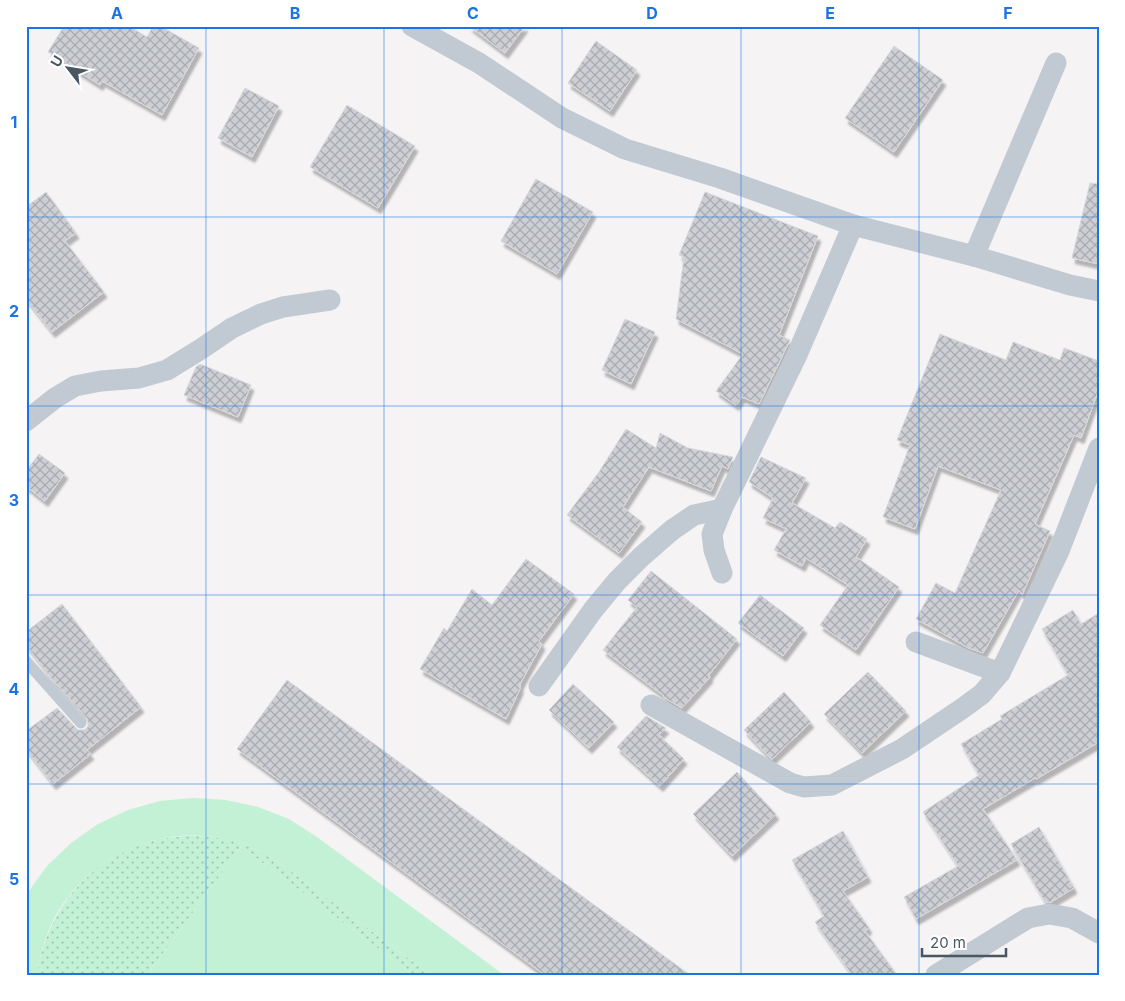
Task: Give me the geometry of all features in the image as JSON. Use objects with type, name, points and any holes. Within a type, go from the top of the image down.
[{"type":"street","points":[[412,26],[479,63],[562,118],[625,149],[720,178],[854,225],[974,256],[1070,285],[1099,291]]},
{"type":"street","points":[[974,256],[1056,63]]},
{"type":"street","points":[[722,573],[714,550],[712,534],[722,509],[796,357],[854,225]]},
{"type":"street","points":[[26,421],[55,398],[75,386],[100,381],[139,378],[167,370],[232,328],[261,314],[283,307],[330,300]]},
{"type":"street","points":[[650,705],[790,783],[804,787],[832,785],[902,749],[982,694],[1000,673],[1058,550],[1099,448]]},
{"type":"street","points":[[539,686],[593,610],[641,557],[672,530],[694,515],[722,509]]},
{"type":"street","points":[[916,642],[1000,673]]},
{"type":"street","points":[[936,975],[1028,918],[1049,914],[1072,918],[1099,933]]},
{"type":"lane","points":[[26,660],[81,723]]},
{"type":"green space","points":[[193,798],[226,800],[258,807],[289,819],[317,837],[504,975],[431,975],[276,861],[233,841],[191,835],[169,837],[126,851],[106,862],[88,876],[72,892],[51,925],[40,958],[37,975],[26,975],[26,895],[47,866],[71,843],[98,824],[128,810],[160,801]]},
{"type":"green space","points":[[188,836],[231,840],[267,856],[284,866],[431,975],[414,975],[241,847],[147,975],[37,975],[42,950],[51,927],[77,887],[114,857],[137,846],[171,837]]},
{"type":"green space","points":[[241,847],[414,975],[147,975]]},
{"type":"building","points":[[64,26],[129,26],[147,37],[153,26],[160,26],[199,48],[162,115],[102,81],[100,85],[48,52]]},
{"type":"building","points":[[469,26],[525,26],[505,53]]},
{"type":"building","points":[[596,41],[637,70],[610,111],[568,83]]},
{"type":"building","points":[[894,46],[943,80],[894,152],[845,118]]},
{"type":"building","points":[[245,88],[279,106],[252,157],[218,138]]},
{"type":"building","points":[[347,105],[415,146],[378,208],[310,167]]},
{"type":"building","points":[[536,179],[593,212],[557,274],[501,241]]},
{"type":"building","points":[[1090,183],[1099,184],[1099,264],[1072,258]]},
{"type":"building","points":[[46,192],[76,233],[65,241],[104,292],[52,332],[26,299],[26,207]]},
{"type":"building","points":[[705,192],[818,236],[779,335],[790,340],[759,404],[742,397],[736,405],[716,391],[743,354],[676,319],[684,257],[679,255]]},
{"type":"building","points":[[625,319],[655,332],[631,384],[602,370]]},
{"type":"building","points":[[940,334],[1006,360],[1013,342],[1060,360],[1064,348],[1099,361],[1099,389],[1081,438],[1074,435],[1035,524],[1050,531],[1022,595],[1019,590],[983,653],[969,648],[916,619],[936,583],[955,593],[1001,490],[938,466],[915,529],[883,517],[910,445],[897,440]]},
{"type":"building","points":[[200,364],[251,385],[238,417],[184,395],[196,367]]},
{"type":"building","points":[[626,429],[656,448],[660,433],[688,448],[733,457],[728,469],[722,466],[711,491],[649,467],[623,507],[642,522],[619,553],[567,515],[599,472]]},
{"type":"building","points":[[39,454],[65,473],[45,501],[26,486],[26,471]]},
{"type":"building","points":[[761,457],[806,478],[792,503],[835,528],[840,522],[867,539],[856,557],[899,587],[856,650],[820,625],[848,585],[806,558],[802,566],[774,550],[786,529],[763,518],[773,498],[749,482]]},
{"type":"building","points":[[526,559],[574,594],[539,641],[542,644],[520,684],[520,689],[506,719],[420,669],[444,628],[447,631],[472,589],[492,605]]},
{"type":"building","points":[[651,571],[737,639],[709,675],[710,677],[682,708],[663,697],[603,650],[637,607],[628,600]]},
{"type":"building","points":[[760,595],[804,628],[783,656],[738,623]]},
{"type":"building","points":[[62,604],[141,707],[87,750],[91,754],[53,784],[26,749],[26,731],[57,708],[78,730],[86,729],[88,722],[87,718],[52,679],[26,645],[26,632]]},
{"type":"building","points":[[1073,610],[1081,624],[1099,613],[1099,742],[983,809],[1017,860],[916,919],[904,897],[958,866],[923,812],[979,775],[961,744],[1002,719],[1000,716],[1068,675],[1042,629]]},
{"type":"building","points":[[868,672],[906,711],[862,753],[824,714]]},
{"type":"building","points":[[287,680],[690,975],[545,975],[237,749]]},
{"type":"building","points":[[573,684],[614,722],[589,748],[549,710]]},
{"type":"building","points":[[784,692],[811,722],[772,759],[744,730]]},
{"type":"building","points":[[646,716],[666,728],[659,735],[684,759],[660,786],[617,747]]},
{"type":"building","points":[[737,772],[776,814],[732,856],[693,814]]},
{"type":"building","points":[[1039,827],[1074,888],[1051,902],[1045,902],[1011,844]]},
{"type":"building","points":[[843,831],[868,877],[843,891],[869,928],[865,931],[897,975],[852,975],[815,922],[824,916],[792,860]]}]
